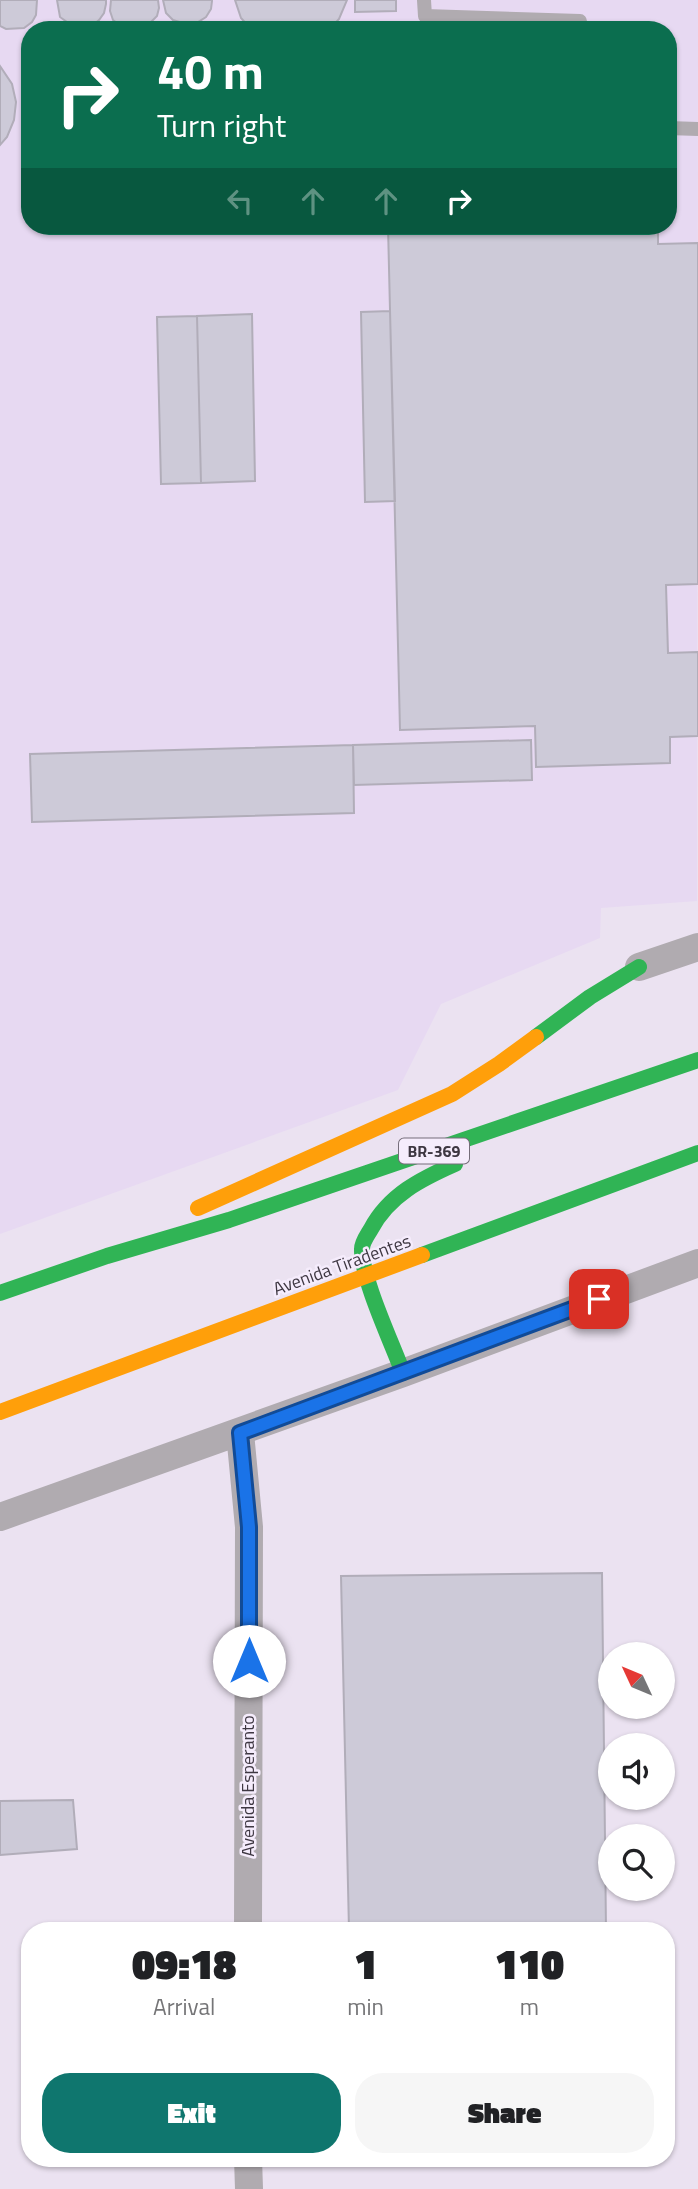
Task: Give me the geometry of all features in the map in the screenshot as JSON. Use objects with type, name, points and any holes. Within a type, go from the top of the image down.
[{"type":"highway","points":[[107,1256],[212,1200],[452,1094],[499,1064],[590,997],[639,967]]},
{"type":"highway","name":"BR-369","points":[[0,1293],[107,1256],[229,1220],[698,1060]]},
{"type":"highway","points":[[403,1373],[368,1276],[362,1247],[371,1226],[387,1203],[423,1177],[639,1082]]},
{"type":"highway","name":"Avenida Tiradentes","points":[[0,1412],[698,1153]]},
{"type":"street","points":[[639,967],[698,947]]},
{"type":"street","points":[[0,1517],[240,1433],[698,1263]]},
{"type":"street","name":"Avenida Esperanto","points":[[240,1433],[249,1527],[248,1922]]},
{"type":"street","points":[[248,2167],[249,2189]]},
{"type":"lane","points":[[424,0],[425,16],[579,21]]},
{"type":"lane","points":[[677,128],[698,129]]},
{"type":"shaded area","points":[[0,0],[698,0],[697,901],[601,908],[600,938],[441,1004],[398,1090],[0,1234]]},
{"type":"building","points":[[0,0],[37,0],[36,15],[33,21],[21,21],[21,28],[6,29],[0,26]]},
{"type":"building","points":[[57,0],[106,0],[104,13],[98,21],[66,21],[60,17]]},
{"type":"building","points":[[111,0],[158,0],[157,16],[152,21],[114,21],[110,11]]},
{"type":"building","points":[[163,0],[212,0],[211,9],[200,21],[176,21],[166,13]]},
{"type":"building","points":[[235,0],[347,0],[337,21],[244,21]]},
{"type":"building","points":[[355,0],[396,0],[396,11],[355,12]]},
{"type":"building","points":[[0,66],[12,84],[16,102],[14,120],[7,137],[0,145]]},
{"type":"building","points":[[388,235],[658,235],[658,244],[698,243],[698,584],[666,585],[668,653],[698,652],[698,736],[670,737],[670,763],[536,767],[535,726],[400,730]]},
{"type":"building","points":[[390,311],[395,501],[365,502],[361,312]]},
{"type":"building","points":[[252,314],[255,481],[201,483],[197,316]]},
{"type":"building","points":[[197,316],[201,483],[161,484],[157,317]]},
{"type":"building","points":[[531,740],[532,780],[354,785],[353,745]]},
{"type":"building","points":[[353,745],[354,813],[32,822],[30,754]]},
{"type":"building","points":[[602,1573],[603,1642],[598,1642],[598,1719],[604,1719],[604,1733],[598,1733],[598,1810],[605,1810],[605,1824],[598,1824],[598,1901],[606,1901],[606,1922],[349,1922],[341,1576]]},
{"type":"building","points":[[73,1800],[77,1849],[0,1855],[0,1801]]},
{"type":"traffic: fast","points":[[536,1037],[590,997],[639,967]]},
{"type":"traffic: fast","points":[[0,1293],[107,1256],[229,1220],[698,1060]]},
{"type":"traffic: fast","points":[[422,1255],[698,1153]]},
{"type":"traffic: fast","points":[[403,1373],[366,1276],[363,1244],[378,1217],[397,1197],[418,1182],[455,1164]]},
{"type":"traffic: slow","points":[[198,1208],[452,1094],[536,1037]]},
{"type":"traffic: slow","points":[[0,1412],[422,1255]]},
{"type":"route","points":[[249,1661],[249,1527],[240,1433],[599,1299]]}]
